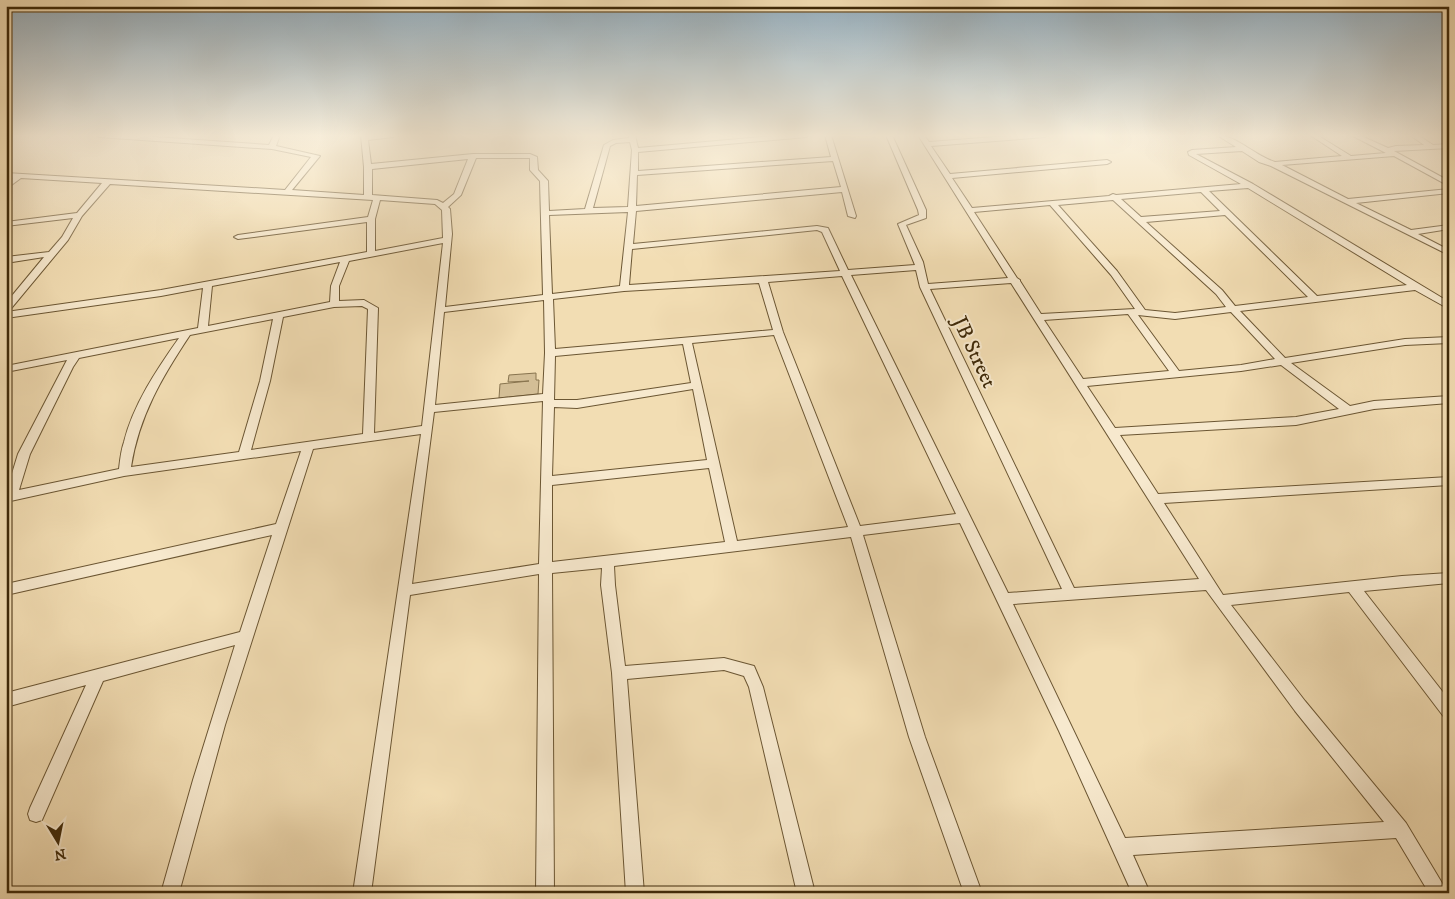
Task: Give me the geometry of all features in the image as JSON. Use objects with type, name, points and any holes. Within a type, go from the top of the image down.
[{"type":"street","points":[[6,187],[18,177]]},
{"type":"street","points":[[55,177],[426,201],[444,206]]},
{"type":"street","points":[[287,192],[300,177]]},
{"type":"street","points":[[370,177],[373,198],[370,253]]},
{"type":"street","points":[[444,206],[457,195],[464,177]]},
{"type":"street","points":[[541,177],[544,181],[546,213],[550,353],[546,481],[545,893]]},
{"type":"street","points":[[589,210],[598,177]]},
{"type":"street","points":[[624,288],[625,267],[630,247],[634,177]]},
{"type":"street","points":[[841,177],[852,216]]},
{"type":"street","name":"JB Street","points":[[907,177],[923,216],[902,224],[903,230],[919,262],[918,266],[924,287],[1070,593]]},
{"type":"street","points":[[949,177],[1220,601],[1300,706],[1400,829],[1439,893]]},
{"type":"street","points":[[1231,177],[1250,186],[1449,306]]},
{"type":"street","points":[[1300,177],[1449,253]]},
{"type":"street","points":[[1436,177],[1449,184]]},
{"type":"street","points":[[8,305],[65,238],[79,215],[109,180]]},
{"type":"street","points":[[970,210],[1113,196],[1250,186]]},
{"type":"street","points":[[546,213],[632,209],[845,189]]},
{"type":"street","points":[[1202,189],[1315,299]]},
{"type":"street","points":[[1348,201],[1449,191]]},
{"type":"street","points":[[1113,196],[1212,286],[1282,361],[1347,409]]},
{"type":"street","points":[[1052,202],[1114,273],[1143,313]]},
{"type":"street","points":[[362,893],[427,429],[448,240],[447,213],[444,206]]},
{"type":"street","points":[[1140,220],[1226,213]]},
{"type":"street","points":[[6,224],[79,215]]},
{"type":"street","points":[[238,237],[371,220]]},
{"type":"street","points":[[1408,233],[1449,227]]},
{"type":"street","points":[[630,247],[817,228],[826,230],[963,518],[1006,599],[1122,847],[1141,893]]},
{"type":"street","points":[[6,315],[208,284],[448,240]]},
{"type":"street","points":[[6,260],[50,254]]},
{"type":"street","points":[[334,304],[335,286],[346,258]]},
{"type":"street","points":[[439,310],[624,288],[846,274],[918,266]]},
{"type":"street","points":[[763,280],[778,332],[855,530],[917,737],[974,893]]},
{"type":"street","points":[[924,287],[1016,280]]},
{"type":"street","points":[[203,329],[208,284]]},
{"type":"street","points":[[1040,317],[1131,311],[1175,316],[1416,287]]},
{"type":"street","points":[[6,369],[334,304],[364,303],[373,308],[368,437]]},
{"type":"street","points":[[1131,311],[1176,374]]},
{"type":"street","points":[[244,454],[265,381],[279,316]]},
{"type":"street","points":[[124,472],[129,441],[138,419],[174,351],[188,332]]},
{"type":"street","points":[[550,353],[778,332]]},
{"type":"street","points":[[687,340],[732,546]]},
{"type":"street","points":[[1080,383],[1282,361],[1405,342],[1449,340]]},
{"type":"street","points":[[8,498],[24,454],[68,366],[77,354]]},
{"type":"street","points":[[429,409],[548,400],[577,404],[698,385]]},
{"type":"street","points":[[1111,432],[1296,421],[1347,409],[1444,400],[1449,409]]},
{"type":"street","points":[[8,498],[124,472],[427,429]]},
{"type":"street","points":[[170,893],[187,825],[243,637],[308,447]]},
{"type":"street","points":[[546,481],[714,463]]},
{"type":"street","points":[[1155,499],[1449,481]]},
{"type":"street","points":[[404,591],[546,568],[963,518]]},
{"type":"street","points":[[6,590],[280,528]]},
{"type":"street","points":[[608,562],[608,585],[619,673],[635,893]]},
{"type":"street","points":[[1220,601],[1449,578]]},
{"type":"street","points":[[1006,599],[1210,584]]},
{"type":"street","points":[[1353,587],[1449,712]]},
{"type":"street","points":[[6,700],[243,637]]},
{"type":"street","points":[[619,673],[724,664],[749,671],[756,687],[806,893]]},
{"type":"street","points":[[36,814],[97,677]]},
{"type":"street","points":[[1122,847],[1400,829]]},
{"type":"shaded area","points":[[536,373],[536,380],[539,380],[538,394],[499,398],[500,384],[529,381],[508,382],[509,375]]}]
